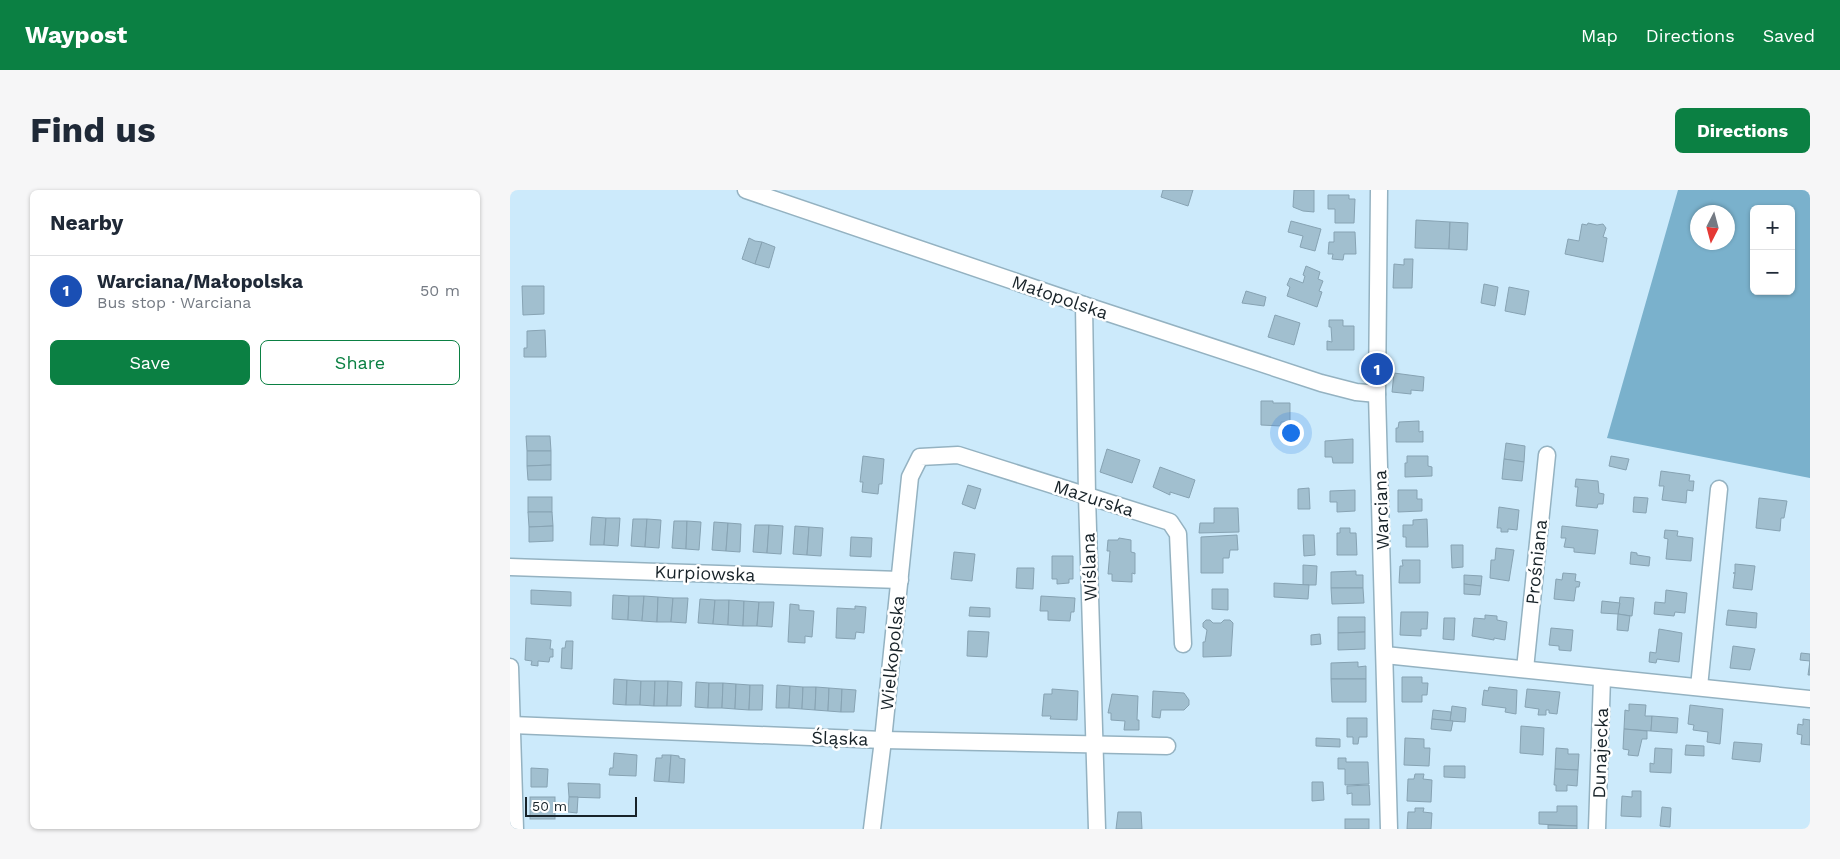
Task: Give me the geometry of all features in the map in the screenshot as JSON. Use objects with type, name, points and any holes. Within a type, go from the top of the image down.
[{"type":"street","name":"Małopolska","points":[[746,190],[1321,383],[1356,392],[1377,394]]},
{"type":"street","name":"Warciana","points":[[1379,190],[1377,394],[1389,829]]},
{"type":"street","name":"Wiślana","points":[[1084,305],[1087,496],[1097,829]]},
{"type":"street","name":"Mazurska","points":[[910,477],[920,456],[958,454],[1170,522],[1178,534],[1184,644]]},
{"type":"street","name":"Prośniana","points":[[1525,670],[1547,455]]},
{"type":"street","name":"Wielkopolska","points":[[872,829],[910,477]]},
{"type":"street","points":[[1700,687],[1719,489]]},
{"type":"street","name":"Kurpiowska","points":[[510,567],[900,580]]},
{"type":"street","points":[[1385,654],[1810,699]]},
{"type":"street","points":[[510,667],[515,829]]},
{"type":"street","name":"Dunajecka","points":[[1597,829],[1602,678]]},
{"type":"street","name":"Śląska","points":[[512,725],[883,740],[1167,746]]},
{"type":"shaded area","points":[[1678,190],[1810,190],[1810,478],[1607,438]]},
{"type":"building","points":[[1163,190],[1193,190],[1188,206],[1161,197]]},
{"type":"building","points":[[1294,190],[1314,190],[1314,212],[1303,211],[1293,207]]},
{"type":"building","points":[[1328,195],[1349,195],[1349,199],[1355,199],[1354,223],[1335,223],[1335,209],[1328,209]]},
{"type":"building","points":[[1416,220],[1450,222],[1449,249],[1415,248]]},
{"type":"building","points":[[1291,221],[1321,229],[1315,251],[1300,247],[1303,236],[1288,232]]},
{"type":"building","points":[[1450,222],[1468,223],[1467,250],[1449,249]]},
{"type":"building","points":[[1588,223],[1603,224],[1606,228],[1603,237],[1607,238],[1603,262],[1565,254],[1568,239],[1579,241],[1582,224],[1587,225]]},
{"type":"building","points":[[1334,232],[1355,232],[1356,254],[1344,254],[1343,260],[1332,259],[1333,254],[1328,254],[1329,242],[1334,242]]},
{"type":"building","points":[[749,238],[762,242],[755,264],[742,259]]},
{"type":"building","points":[[762,242],[775,247],[769,268],[755,264]]},
{"type":"building","points":[[1404,259],[1413,259],[1412,288],[1393,288],[1394,264],[1404,265]]},
{"type":"building","points":[[1306,266],[1320,272],[1318,279],[1323,281],[1319,291],[1322,292],[1317,307],[1287,296],[1290,287],[1287,285],[1290,278],[1303,283]]},
{"type":"building","points":[[1484,284],[1498,287],[1495,306],[1481,303]]},
{"type":"building","points":[[522,286],[544,286],[544,314],[523,315]]},
{"type":"building","points":[[1509,287],[1529,291],[1525,315],[1505,311]]},
{"type":"building","points":[[1246,291],[1266,297],[1264,306],[1242,303]]},
{"type":"building","points":[[1275,315],[1300,323],[1294,345],[1268,337]]},
{"type":"building","points":[[1329,320],[1343,320],[1343,326],[1354,326],[1354,350],[1327,350],[1327,341],[1332,342]]},
{"type":"building","points":[[545,330],[546,357],[524,357],[524,348],[527,348],[527,331]]},
{"type":"building","points":[[1394,373],[1424,377],[1423,391],[1411,390],[1411,394],[1392,392]]},
{"type":"building","points":[[1261,401],[1290,403],[1290,422],[1281,422],[1281,426],[1261,425]]},
{"type":"building","points":[[1419,421],[1419,432],[1423,431],[1423,442],[1396,442],[1396,428],[1398,428],[1399,422]]},
{"type":"building","points":[[526,436],[550,436],[551,451],[527,451]]},
{"type":"building","points":[[1353,439],[1353,463],[1333,463],[1332,457],[1325,457],[1325,441]]},
{"type":"building","points":[[1506,443],[1525,446],[1524,462],[1504,459]]},
{"type":"building","points":[[1107,449],[1140,460],[1132,483],[1100,472]]},
{"type":"building","points":[[527,451],[551,451],[551,465],[527,466]]},
{"type":"building","points":[[863,456],[884,459],[882,484],[879,484],[878,494],[862,492],[863,482],[860,482]]},
{"type":"building","points":[[1407,456],[1428,456],[1428,466],[1432,467],[1432,476],[1405,477]]},
{"type":"building","points":[[1611,456],[1629,459],[1626,470],[1609,466]]},
{"type":"building","points":[[1504,459],[1524,462],[1522,481],[1502,479]]},
{"type":"building","points":[[551,465],[551,480],[528,480],[527,466]]},
{"type":"building","points":[[1160,467],[1195,480],[1189,498],[1170,492],[1170,495],[1153,487]]},
{"type":"building","points":[[1661,471],[1690,475],[1689,481],[1694,481],[1693,491],[1687,490],[1686,503],[1662,500],[1664,486],[1659,486]]},
{"type":"building","points":[[1576,479],[1598,481],[1599,493],[1604,494],[1603,504],[1598,504],[1597,508],[1576,506],[1578,487],[1575,487]]},
{"type":"building","points":[[968,485],[981,489],[975,509],[962,504]]},
{"type":"building","points":[[1309,488],[1310,509],[1298,509],[1298,489]]},
{"type":"building","points":[[1355,490],[1355,511],[1337,512],[1337,502],[1330,502],[1330,491]]},
{"type":"building","points":[[1398,490],[1417,490],[1417,499],[1422,499],[1422,511],[1398,512]]},
{"type":"building","points":[[528,497],[552,497],[552,512],[528,512]]},
{"type":"building","points":[[1634,497],[1648,498],[1646,513],[1633,512]]},
{"type":"building","points":[[1759,498],[1787,501],[1784,518],[1781,518],[1780,531],[1756,528]]},
{"type":"building","points":[[1499,507],[1519,510],[1517,530],[1508,529],[1508,532],[1501,532],[1501,528],[1497,528]]},
{"type":"building","points":[[1214,508],[1238,508],[1239,532],[1199,533],[1200,523],[1214,523]]},
{"type":"building","points":[[528,512],[552,512],[553,526],[529,527]]},
{"type":"building","points":[[592,517],[606,518],[604,545],[590,545]]},
{"type":"building","points":[[606,518],[620,518],[618,546],[604,545]]},
{"type":"building","points":[[633,519],[647,519],[645,547],[631,546]]},
{"type":"building","points":[[647,519],[661,520],[659,548],[645,547]]},
{"type":"building","points":[[1427,519],[1428,547],[1406,547],[1406,537],[1403,537],[1403,525],[1413,525],[1413,520]]},
{"type":"building","points":[[674,521],[687,521],[686,549],[672,548]]},
{"type":"building","points":[[687,521],[701,522],[699,550],[686,549]]},
{"type":"building","points":[[714,522],[728,523],[726,551],[712,550]]},
{"type":"building","points":[[728,523],[741,524],[740,552],[726,551]]},
{"type":"building","points":[[755,525],[769,525],[767,553],[753,552]]},
{"type":"building","points":[[769,525],[783,526],[781,554],[767,553]]},
{"type":"building","points":[[553,526],[553,541],[529,542],[529,527]]},
{"type":"building","points":[[795,526],[809,527],[807,555],[793,554]]},
{"type":"building","points":[[1562,526],[1598,530],[1595,554],[1574,552],[1574,548],[1564,547],[1566,538],[1561,538]]},
{"type":"building","points":[[809,527],[823,528],[821,556],[807,555]]},
{"type":"building","points":[[1340,528],[1350,528],[1350,533],[1356,533],[1357,555],[1337,555],[1337,533],[1340,533]]},
{"type":"building","points":[[1665,530],[1678,531],[1677,536],[1693,538],[1691,561],[1666,559],[1668,539],[1664,538]]},
{"type":"building","points":[[1237,535],[1238,550],[1230,550],[1229,558],[1223,558],[1223,573],[1201,573],[1201,537]]},
{"type":"building","points":[[1303,535],[1314,535],[1315,555],[1304,556]]},
{"type":"building","points":[[851,537],[872,538],[871,557],[850,556]]},
{"type":"building","points":[[1119,538],[1131,540],[1131,552],[1135,553],[1135,574],[1132,573],[1132,582],[1112,581],[1112,574],[1108,574],[1110,551],[1107,551],[1108,540],[1118,540]]},
{"type":"building","points":[[1451,545],[1463,545],[1463,567],[1452,568]]},
{"type":"building","points":[[1496,548],[1514,550],[1509,581],[1490,578],[1491,560],[1495,560]]},
{"type":"building","points":[[954,552],[975,554],[972,581],[951,579]]},
{"type":"building","points":[[1631,552],[1650,557],[1649,566],[1630,564]]},
{"type":"building","points":[[1052,556],[1073,556],[1073,579],[1069,579],[1069,583],[1057,584],[1057,579],[1052,579]]},
{"type":"building","points":[[1402,560],[1420,560],[1420,583],[1399,583],[1400,566],[1403,566]]},
{"type":"building","points":[[1735,564],[1755,566],[1752,590],[1733,588]]},
{"type":"building","points":[[1303,565],[1317,566],[1316,585],[1303,585]]},
{"type":"building","points":[[1017,568],[1034,568],[1033,589],[1016,588]]},
{"type":"building","points":[[1356,571],[1356,575],[1363,575],[1363,588],[1331,588],[1331,572]]},
{"type":"building","points":[[1563,573],[1576,574],[1575,581],[1580,582],[1579,587],[1576,587],[1574,601],[1554,599],[1556,579],[1562,580]]},
{"type":"building","points":[[1464,575],[1482,576],[1481,586],[1464,584]]},
{"type":"building","points":[[1274,583],[1309,585],[1308,599],[1274,597]]},
{"type":"building","points":[[1464,584],[1481,586],[1480,595],[1464,594]]},
{"type":"building","points":[[1331,588],[1363,588],[1364,603],[1332,604]]},
{"type":"building","points":[[1212,589],[1228,589],[1228,610],[1212,609]]},
{"type":"building","points":[[531,590],[571,592],[571,606],[531,604]]},
{"type":"building","points":[[1666,590],[1687,593],[1685,613],[1675,612],[1674,616],[1654,614],[1655,602],[1665,603]]},
{"type":"building","points":[[613,595],[629,596],[628,620],[612,619]]},
{"type":"building","points":[[629,596],[644,596],[642,621],[628,620]]},
{"type":"building","points":[[644,596],[658,597],[657,622],[642,621]]},
{"type":"building","points":[[1041,596],[1075,598],[1074,612],[1071,612],[1070,621],[1048,620],[1048,611],[1040,611]]},
{"type":"building","points":[[658,597],[673,598],[671,622],[657,622]]},
{"type":"building","points":[[1620,597],[1634,598],[1632,616],[1618,614]]},
{"type":"building","points":[[673,598],[688,598],[686,623],[671,622]]},
{"type":"building","points":[[700,599],[715,600],[713,624],[698,623]]},
{"type":"building","points":[[715,600],[729,600],[728,625],[713,624]]},
{"type":"building","points":[[729,600],[744,601],[743,626],[728,625]]},
{"type":"building","points":[[744,601],[759,602],[757,626],[743,626]]},
{"type":"building","points":[[1602,601],[1620,603],[1618,614],[1601,613]]},
{"type":"building","points":[[759,602],[774,602],[772,627],[757,626]]},
{"type":"building","points":[[790,604],[799,605],[799,610],[814,611],[812,637],[805,636],[805,643],[788,642]]},
{"type":"building","points":[[855,606],[866,607],[864,633],[856,632],[855,639],[836,638],[837,608],[855,609]]},
{"type":"building","points":[[970,607],[990,608],[990,617],[969,616]]},
{"type":"building","points":[[1728,610],[1757,613],[1756,628],[1726,625]]},
{"type":"building","points":[[1401,612],[1428,612],[1427,629],[1421,629],[1421,636],[1400,635]]},
{"type":"building","points":[[1618,614],[1630,616],[1628,631],[1617,630]]},
{"type":"building","points":[[1485,615],[1497,616],[1497,620],[1507,622],[1505,640],[1472,636],[1474,618],[1485,619]]},
{"type":"building","points":[[1338,617],[1365,617],[1365,632],[1338,633]]},
{"type":"building","points":[[1444,618],[1455,618],[1454,640],[1443,639]]},
{"type":"building","points":[[1206,620],[1210,620],[1213,623],[1221,623],[1224,620],[1230,620],[1233,623],[1231,656],[1203,657],[1203,642],[1205,642],[1207,630],[1203,627],[1203,623]]},
{"type":"building","points":[[1551,628],[1573,630],[1571,651],[1559,650],[1559,646],[1549,645]]},
{"type":"building","points":[[1659,629],[1682,633],[1679,662],[1657,659],[1656,663],[1649,662],[1650,652],[1656,653]]},
{"type":"building","points":[[968,631],[989,632],[987,657],[967,656]]},
{"type":"building","points":[[1365,632],[1365,649],[1338,650],[1338,633]]},
{"type":"building","points":[[1320,634],[1321,644],[1311,645],[1311,635]]},
{"type":"building","points":[[526,638],[551,640],[550,649],[553,649],[553,657],[550,657],[549,662],[538,661],[538,666],[531,665],[532,661],[525,660]]},
{"type":"building","points":[[566,641],[573,641],[572,669],[561,668],[562,648],[565,648]]},
{"type":"building","points":[[1733,646],[1755,649],[1750,670],[1730,668]]},
{"type":"building","points":[[1801,653],[1810,654],[1810,661],[1800,660]]},
{"type":"building","points":[[1358,662],[1358,667],[1366,666],[1366,679],[1331,679],[1331,663]]},
{"type":"building","points":[[1402,677],[1422,677],[1422,683],[1428,683],[1427,695],[1422,695],[1422,702],[1402,702]]},
{"type":"building","points":[[614,679],[627,680],[626,705],[613,704]]},
{"type":"building","points":[[1331,679],[1366,679],[1366,702],[1332,702]]},
{"type":"building","points":[[627,680],[641,681],[640,705],[626,705]]},
{"type":"building","points":[[641,681],[655,681],[654,706],[640,705]]},
{"type":"building","points":[[655,681],[668,681],[667,706],[654,706]]},
{"type":"building","points":[[668,681],[682,682],[681,706],[667,706]]},
{"type":"building","points":[[696,682],[709,683],[708,708],[695,707]]},
{"type":"building","points":[[709,683],[723,683],[722,708],[708,708]]},
{"type":"building","points":[[723,683],[736,684],[735,709],[722,708]]},
{"type":"building","points":[[736,684],[750,685],[749,710],[735,709]]},
{"type":"building","points":[[750,685],[763,685],[762,710],[749,710]]},
{"type":"building","points":[[777,685],[790,686],[789,708],[776,708]]},
{"type":"building","points":[[790,686],[803,687],[802,709],[789,708]]},
{"type":"building","points":[[803,687],[816,687],[815,710],[802,709]]},
{"type":"building","points":[[816,687],[829,688],[828,711],[815,710]]},
{"type":"building","points":[[1489,687],[1517,690],[1516,714],[1505,712],[1506,708],[1482,705],[1484,690],[1488,691]]},
{"type":"building","points":[[829,688],[842,689],[841,712],[828,711]]},
{"type":"building","points":[[842,689],[856,690],[854,712],[841,712]]},
{"type":"building","points":[[1052,689],[1078,691],[1077,720],[1050,719],[1051,716],[1042,716],[1044,694],[1052,694]]},
{"type":"building","points":[[1527,689],[1560,692],[1557,714],[1549,713],[1549,710],[1546,710],[1546,715],[1538,715],[1539,709],[1525,707]]},
{"type":"building","points":[[1153,691],[1184,693],[1189,700],[1189,705],[1184,710],[1161,710],[1160,718],[1152,717]]},
{"type":"building","points":[[1112,694],[1138,696],[1137,720],[1139,720],[1139,730],[1124,730],[1125,721],[1111,720],[1111,713],[1108,713]]},
{"type":"building","points":[[1629,704],[1646,705],[1645,716],[1652,716],[1651,731],[1624,729],[1625,710],[1629,711]]},
{"type":"building","points":[[1690,705],[1723,709],[1720,744],[1707,742],[1708,732],[1693,730],[1694,725],[1688,724]]},
{"type":"building","points":[[1452,706],[1466,708],[1465,722],[1450,721]]},
{"type":"building","points":[[1433,710],[1451,712],[1450,721],[1432,719]]},
{"type":"building","points":[[1652,716],[1678,718],[1677,733],[1651,731]]},
{"type":"building","points":[[1347,718],[1367,718],[1367,737],[1359,737],[1358,744],[1353,744],[1353,737],[1347,737]]},
{"type":"building","points":[[1432,719],[1453,721],[1451,731],[1431,729]]},
{"type":"building","points":[[1803,719],[1810,720],[1810,745],[1801,744],[1802,735],[1797,734],[1798,724],[1803,725]]},
{"type":"building","points":[[1521,726],[1544,728],[1543,755],[1520,753]]},
{"type":"building","points":[[1624,729],[1647,731],[1647,739],[1642,739],[1638,756],[1628,755],[1629,750],[1623,749]]},
{"type":"building","points":[[1316,738],[1340,739],[1340,747],[1316,746]]},
{"type":"building","points":[[1405,738],[1424,739],[1424,748],[1430,748],[1429,766],[1404,765]]},
{"type":"building","points":[[1734,742],[1762,744],[1760,762],[1732,759]]},
{"type":"building","points":[[1686,745],[1704,746],[1704,756],[1685,755]]},
{"type":"building","points":[[1556,748],[1568,749],[1568,754],[1579,754],[1578,770],[1555,769]]},
{"type":"building","points":[[1655,748],[1672,749],[1671,773],[1650,772],[1650,763],[1654,764]]},
{"type":"building","points":[[614,753],[637,755],[636,776],[609,775],[610,768],[613,768]]},
{"type":"building","points":[[662,755],[671,755],[669,782],[654,781],[656,758],[662,758]]},
{"type":"building","points":[[671,755],[685,759],[684,783],[669,782]]},
{"type":"building","points":[[1338,758],[1346,758],[1346,762],[1368,762],[1369,784],[1345,785],[1345,769],[1338,769]]},
{"type":"building","points":[[1444,766],[1465,766],[1465,778],[1444,777]]},
{"type":"building","points":[[531,768],[548,769],[547,787],[531,787]]},
{"type":"building","points":[[1555,769],[1578,770],[1577,786],[1567,785],[1567,791],[1556,791],[1556,785],[1554,785]]},
{"type":"building","points":[[1415,774],[1424,774],[1423,779],[1432,780],[1431,802],[1407,801],[1408,779],[1414,779]]},
{"type":"building","points":[[1312,782],[1323,782],[1324,800],[1312,801]]},
{"type":"building","points":[[568,783],[600,784],[600,798],[569,797]]},
{"type":"building","points":[[1369,785],[1370,805],[1352,805],[1352,793],[1347,794],[1347,786]]},
{"type":"building","points":[[1632,791],[1641,791],[1641,817],[1621,816],[1622,796],[1632,797]]},
{"type":"building","points":[[530,797],[555,797],[555,819],[530,819]]},
{"type":"building","points":[[569,797],[578,797],[577,813],[568,812]]},
{"type":"building","points":[[1557,806],[1577,806],[1577,826],[1539,824],[1539,812],[1557,812]]},
{"type":"building","points":[[1662,807],[1671,808],[1670,827],[1660,826]]},
{"type":"building","points":[[1415,808],[1424,808],[1423,812],[1432,813],[1431,829],[1407,829],[1408,812],[1415,812]]},
{"type":"building","points":[[1118,812],[1141,812],[1142,829],[1116,829]]},
{"type":"building","points":[[1345,819],[1369,819],[1369,829],[1345,829]]},
{"type":"building","points":[[1548,825],[1577,826],[1577,829],[1548,829]]},
{"type":"place","name":"Warciana/Małopolska","points":[[1377,369]]}]
